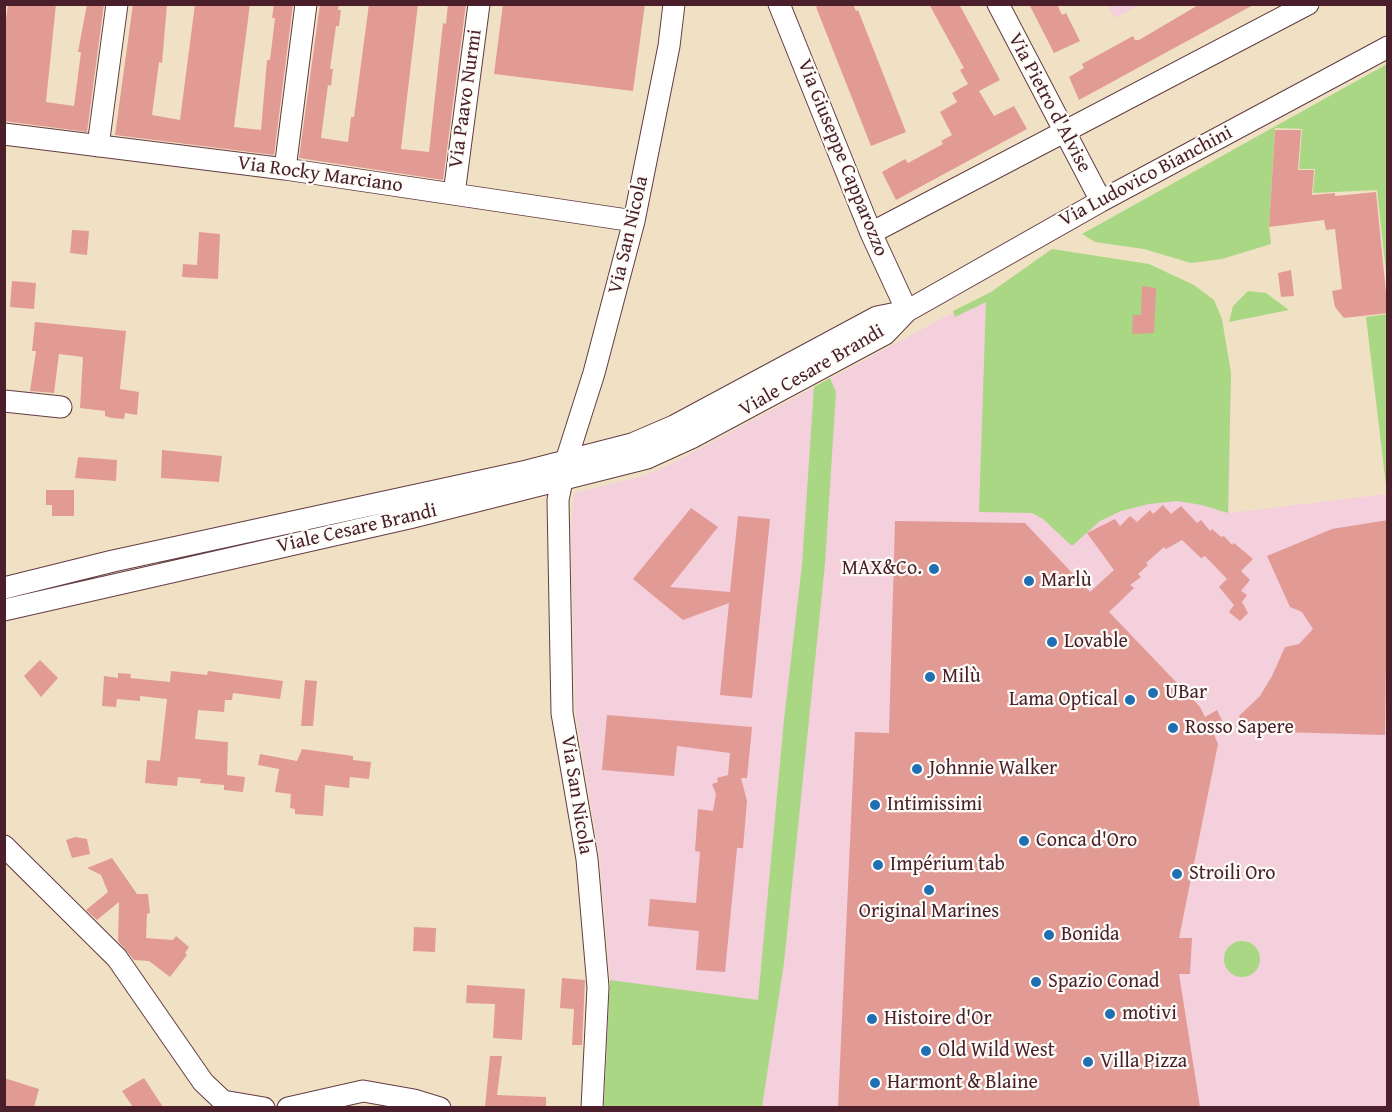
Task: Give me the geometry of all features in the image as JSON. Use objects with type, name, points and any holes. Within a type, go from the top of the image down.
[{"type":"street","points":[[98,146],[117,4]]},
{"type":"street","points":[[285,170],[306,4]]},
{"type":"street","name":"Via Paavo Nurmi","points":[[454,194],[479,4]]},
{"type":"street","name":"Via San Nicola","points":[[592,1107],[598,987],[586,859],[562,713],[559,634],[560,482],[594,373],[634,221],[669,46],[674,4]]},
{"type":"street","name":"Via Giuseppe Capparozzo","points":[[779,4],[872,233],[907,311]]},
{"type":"street","name":"Via Pietro d'Alvise","points":[[998,4],[1101,201]]},
{"type":"street","points":[[872,233],[1308,4]]},
{"type":"street","name":"Via Ludovico Bianchini","points":[[907,311],[1101,201],[1388,47]]},
{"type":"street","name":"Via Rocky Marciano","points":[[4,134],[285,170],[634,221]]},
{"type":"street","name":"Viale Cesare Brandi","points":[[4,588],[114,561],[566,461],[654,436],[877,317],[907,311]]},
{"type":"street","name":"Viale Cesare Brandi","points":[[4,610],[560,482],[647,458],[691,438],[885,334],[907,311]]},
{"type":"street","points":[[4,401],[61,406]]},
{"type":"street","points":[[4,846],[117,958],[203,1082],[223,1101],[264,1107]]},
{"type":"street","points":[[288,1107],[363,1091],[440,1107]]},
{"type":"shaded area","points":[[1107,5],[1140,5],[1115,18]]},
{"type":"shaded area","points":[[1052,249],[1231,373],[1229,513],[1387,494],[1387,1107],[604,1107],[610,980],[600,859],[575,708],[571,529],[574,493],[646,475],[681,459],[991,292]]},
{"type":"green space","points":[[1387,64],[1387,281],[1377,190],[1313,193],[1315,169],[1299,169],[1302,129],[1275,128],[1269,227],[1271,244],[1222,259],[1191,263],[1144,249],[1095,242],[1082,234]]},
{"type":"green space","points":[[1052,249],[1149,264],[1194,285],[1214,300],[1222,319],[1231,373],[1228,513],[1202,505],[1177,501],[1149,504],[1121,511],[1100,521],[1072,546],[1043,519],[1032,513],[979,512],[986,302],[955,317],[953,311],[991,292]]},
{"type":"green space","points":[[1248,291],[1266,293],[1289,310],[1229,322],[1233,306]]},
{"type":"green space","points":[[1387,314],[1388,494],[1366,317]]},
{"type":"green space","points":[[830,378],[836,392],[825,564],[784,963],[762,1107],[604,1107],[610,980],[758,1000],[784,720],[802,565],[814,387]]},
{"type":"green space","points":[[1242,941],[1254,947],[1260,959],[1254,971],[1242,977],[1230,971],[1224,959],[1230,947]]},
{"type":"building","points":[[8,4],[56,4],[46,102],[74,106],[81,52],[78,52],[87,4],[104,4],[87,132],[4,121],[4,34]]},
{"type":"building","points":[[133,4],[167,4],[162,63],[159,62],[152,115],[180,120],[195,4],[250,4],[234,127],[261,130],[267,60],[270,60],[275,18],[272,18],[274,4],[293,4],[274,155],[115,135]]},
{"type":"building","points":[[320,4],[339,4],[338,10],[341,10],[339,26],[336,26],[330,69],[333,69],[331,86],[328,85],[321,138],[348,142],[351,117],[354,117],[369,4],[418,4],[401,149],[429,152],[443,23],[446,24],[448,4],[466,4],[443,180],[299,158]]},
{"type":"building","points":[[503,4],[645,4],[633,91],[494,74]]},
{"type":"building","points":[[823,4],[853,4],[856,11],[858,10],[906,132],[871,146],[816,7]]},
{"type":"building","points":[[929,4],[959,4],[1000,80],[979,91],[994,116],[1014,106],[1027,129],[896,200],[882,172],[905,159],[908,163],[943,144],[941,141],[952,135],[940,112],[957,102],[952,93],[968,84],[960,70],[964,68]]},
{"type":"building","points":[[1029,4],[1057,4],[1062,15],[1066,13],[1080,41],[1054,53]]},
{"type":"building","points":[[1200,4],[1255,4],[1079,100],[1069,77],[1084,68],[1082,64],[1133,36],[1135,40],[1139,40]]},
{"type":"building","points":[[1275,130],[1301,130],[1298,170],[1314,170],[1312,195],[1335,193],[1335,196],[1376,192],[1388,313],[1344,318],[1335,307],[1332,291],[1342,289],[1335,229],[1326,230],[1324,220],[1269,227]]},
{"type":"building","points":[[72,230],[89,231],[87,255],[70,253]]},
{"type":"building","points":[[199,232],[220,234],[218,279],[182,277],[183,264],[197,265]]},
{"type":"building","points":[[1291,270],[1294,296],[1281,297],[1278,273]]},
{"type":"building","points":[[12,281],[36,283],[34,309],[10,307]]},
{"type":"building","points":[[1142,286],[1156,288],[1154,333],[1132,334],[1133,315],[1141,315]]},
{"type":"building","points":[[35,322],[126,331],[120,389],[139,392],[137,415],[125,413],[124,419],[112,418],[105,416],[105,411],[80,408],[83,357],[59,354],[54,393],[30,391],[36,351],[32,351]]},
{"type":"building","points":[[162,450],[222,456],[219,482],[161,478]]},
{"type":"building","points":[[78,457],[117,460],[116,481],[75,478]]},
{"type":"building","points":[[46,490],[74,490],[74,516],[52,516],[52,505],[46,505]]},
{"type":"building","name":"Conca d'Oro","points":[[1163,505],[1171,514],[1181,506],[1197,523],[1201,520],[1210,531],[1212,529],[1221,537],[1224,536],[1232,545],[1234,543],[1253,559],[1241,571],[1250,580],[1241,591],[1247,595],[1242,602],[1248,613],[1240,621],[1229,612],[1234,605],[1219,587],[1227,579],[1205,556],[1201,558],[1182,540],[1166,549],[1164,547],[1146,563],[1148,565],[1138,574],[1141,577],[1130,585],[1134,588],[1109,612],[1200,707],[1205,717],[1217,710],[1225,727],[1213,732],[1218,744],[1179,938],[1192,938],[1190,974],[1179,974],[1200,1107],[838,1107],[855,732],[889,733],[895,521],[1025,523],[1090,592],[1114,570],[1087,533],[1115,519],[1120,526],[1130,516],[1137,522],[1150,510],[1153,514]]},
{"type":"building","points":[[691,508],[718,527],[670,587],[730,592],[738,516],[770,519],[752,698],[720,695],[729,603],[683,620],[633,579]]},
{"type":"building","points":[[1388,520],[1385,735],[1245,731],[1239,716],[1260,696],[1285,647],[1299,644],[1313,629],[1302,612],[1290,607],[1267,556],[1332,529]]},
{"type":"building","points":[[40,660],[58,678],[41,697],[24,676]]},
{"type":"building","points":[[171,671],[207,675],[208,671],[283,681],[280,699],[233,693],[232,700],[225,700],[224,712],[198,710],[195,739],[228,742],[227,775],[245,777],[243,792],[224,790],[224,785],[200,783],[201,779],[178,777],[177,786],[145,783],[147,760],[160,761],[167,699],[140,696],[140,701],[117,699],[116,707],[102,706],[104,676],[118,678],[118,673],[131,674],[130,678],[170,682]]},
{"type":"building","points":[[305,680],[317,681],[313,726],[301,726]]},
{"type":"building","points":[[607,715],[752,727],[747,778],[741,778],[747,801],[743,848],[737,848],[725,972],[696,970],[699,931],[648,926],[650,899],[696,903],[700,852],[695,851],[698,809],[713,811],[716,794],[712,784],[718,782],[717,778],[728,775],[730,753],[677,746],[674,776],[602,770]]},
{"type":"building","points":[[302,749],[353,756],[353,760],[371,762],[369,779],[350,777],[349,788],[325,785],[323,816],[295,814],[295,809],[290,808],[291,794],[275,792],[279,769],[258,765],[260,754],[297,761]]},
{"type":"building","points":[[75,837],[87,839],[90,854],[72,858],[66,840]]},
{"type":"building","points":[[112,858],[137,894],[148,894],[150,913],[147,914],[146,938],[173,940],[176,936],[189,947],[185,953],[187,955],[170,977],[149,961],[134,960],[118,941],[119,902],[97,920],[86,910],[108,892],[101,875],[87,868]]},
{"type":"building","points":[[414,927],[436,928],[435,952],[413,951]]},
{"type":"building","points":[[562,978],[585,980],[582,1045],[572,1045],[574,1009],[560,1008]]},
{"type":"building","points":[[467,985],[525,989],[522,1040],[493,1038],[495,1004],[466,1003]]},
{"type":"building","points":[[490,1056],[502,1056],[497,1095],[546,1097],[546,1107],[485,1107]]},
{"type":"building","points":[[4,1078],[39,1089],[34,1107],[6,1106]]},
{"type":"building","points":[[144,1078],[163,1107],[133,1107],[122,1091]]},
{"type":"place","name":"MAX&Co.","points":[[934,569]]},
{"type":"place","name":"Marlù","points":[[1029,581]]},
{"type":"place","name":"Lovable","points":[[1052,642]]},
{"type":"place","name":"Milù","points":[[930,677]]},
{"type":"place","name":"UBar","points":[[1153,693]]},
{"type":"place","name":"Lama Optical","points":[[1130,700]]},
{"type":"place","name":"Rosso Sapere","points":[[1173,728]]},
{"type":"place","name":"Johnnie Walker","points":[[917,769]]},
{"type":"place","name":"Intimissimi","points":[[875,805]]},
{"type":"place","name":"Conca d'Oro","points":[[1024,841]]},
{"type":"place","name":"Impérium tab","points":[[878,865]]},
{"type":"place","name":"Stroili Oro","points":[[1177,874]]},
{"type":"place","name":"Original Marines","points":[[929,890]]},
{"type":"place","name":"Bonida","points":[[1049,935]]},
{"type":"place","name":"Spazio Conad","points":[[1036,982]]},
{"type":"place","name":"motivi","points":[[1110,1014]]},
{"type":"place","name":"Histoire d'Or","points":[[872,1019]]},
{"type":"place","name":"Old Wild West","points":[[926,1051]]},
{"type":"place","name":"Villa Pizza","points":[[1088,1062]]},
{"type":"place","name":"Harmont & Blaine","points":[[875,1083]]}]
